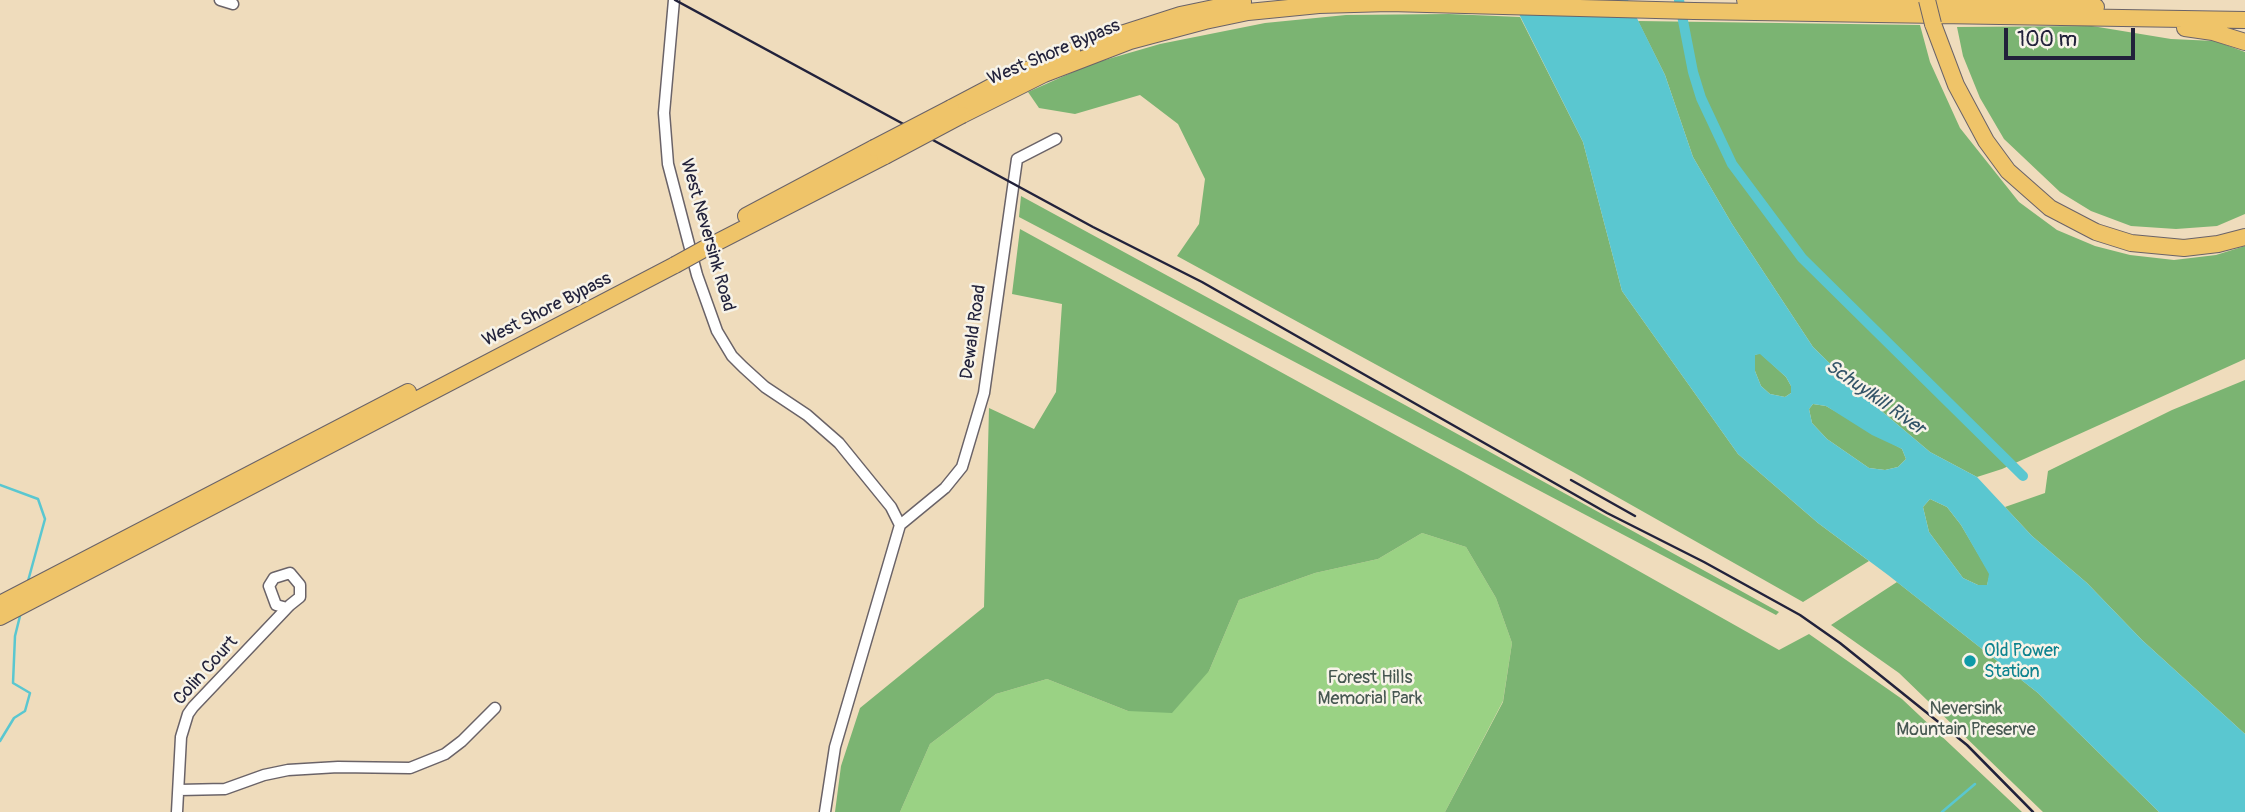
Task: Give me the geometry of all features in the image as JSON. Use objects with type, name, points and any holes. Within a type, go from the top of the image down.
[{"type":"highway","name":"West Shore Bypass","points":[[957,112],[1018,74],[1119,34],[1180,15],[1259,0]]},
{"type":"highway","points":[[1745,0],[2245,10]]},
{"type":"highway","points":[[1927,0],[1963,83],[1992,137],[2014,166],[2055,202],[2113,231],[2147,238],[2199,240],[2245,227]]},
{"type":"highway","points":[[1935,0],[1937,24],[1956,85],[1986,141],[2008,171],[2050,208],[2088,228],[2131,243],[2184,248],[2245,237]]},
{"type":"highway","name":"West Shore Bypass","points":[[0,617],[702,244],[957,112],[1087,56],[1141,38],[1248,12],[1319,5],[1389,3],[2245,20]]},
{"type":"highway","points":[[2074,18],[2194,29],[2245,42]]},
{"type":"highway","name":"West Shore Bypass","points":[[0,604],[673,260]]},
{"type":"street","points":[[220,0],[233,4]]},
{"type":"street","name":"West Neversink Road","points":[[674,0],[664,113],[668,164],[697,275],[717,331],[728,350],[743,367],[839,443],[891,506],[900,525]]},
{"type":"street","name":"Dewald Road","points":[[900,525],[945,488],[962,467],[984,393],[1017,159],[1056,139]]},
{"type":"street","points":[[825,812],[835,747],[900,525]]},
{"type":"street","name":"Colin Court","points":[[177,812],[181,737],[188,714],[288,608]]},
{"type":"street","points":[[178,790],[225,789],[264,775],[288,770],[338,767],[382,770],[410,768],[445,754],[495,708]]},
{"type":"green space","points":[[1449,14],[1520,17],[1583,142],[1622,291],[1738,454],[1818,523],[1869,561],[1803,602],[1573,472],[1177,256],[1199,224],[1205,179],[1178,124],[1140,95],[1075,114],[1039,108],[1028,92],[1091,64],[1160,44],[1265,23],[1346,15]]},
{"type":"green space","points":[[1638,21],[1920,25],[1930,62],[1960,128],[2019,202],[2057,230],[2095,246],[2130,255],[2174,260],[2216,255],[2245,246],[2245,359],[2002,469],[1977,477],[1930,452],[1859,392],[1813,347],[1732,224],[1693,157],[1665,75]]},
{"type":"green space","points":[[2092,26],[2171,39],[2215,41],[2245,52],[2245,214],[2217,226],[2176,229],[2131,226],[2091,211],[2060,192],[2004,139],[1980,98],[1963,56],[1957,27]]},
{"type":"green space","points":[[1021,196],[1779,612],[1776,615],[1019,217]]},
{"type":"green space","points":[[1020,229],[1463,472],[1779,650],[1809,634],[1902,699],[2022,812],[1445,812],[1503,702],[1512,643],[1496,598],[1466,547],[1422,533],[1378,559],[1315,573],[1239,600],[1209,671],[1172,713],[1128,711],[1047,679],[996,694],[930,744],[900,812],[835,812],[841,766],[860,708],[984,607],[989,408],[1034,429],[1056,392],[1062,304],[1012,294]]},
{"type":"green space","points":[[1760,353],[1786,377],[1791,393],[1785,397],[1770,394],[1761,386],[1755,371],[1755,355]]},
{"type":"green space","points":[[2245,380],[2245,734],[2142,640],[2087,583],[2032,536],[2005,507],[2045,493],[2048,471],[2172,410]]},
{"type":"green space","points":[[1813,404],[1826,406],[1902,449],[1906,459],[1898,467],[1885,470],[1869,468],[1827,439],[1812,423],[1809,409]]},
{"type":"green space","points":[[1930,499],[1947,507],[1961,525],[1990,574],[1987,585],[1978,585],[1963,578],[1929,532],[1923,507]]},
{"type":"green space","name":"Forest Hills Memorial Park","points":[[1422,533],[1466,547],[1496,598],[1512,643],[1503,701],[1445,812],[900,812],[930,744],[996,694],[1047,679],[1128,711],[1209,671],[1239,600],[1315,573],[1378,559]]},
{"type":"green space","name":"Neversink Mountain Preserve","points":[[1897,582],[2038,693],[2159,812],[2043,812],[1899,673],[1831,625]]},
{"type":"water","points":[[1512,0],[1628,0],[1665,75],[1693,157],[1732,224],[1813,347],[1859,392],[1930,452],[1977,477],[2032,536],[2087,583],[2142,640],[2245,734],[2245,812],[2159,812],[2038,693],[1818,523],[1738,454],[1622,291],[1583,142]],"holes":[[[1760,354],[1786,377],[1791,393],[1785,397],[1770,394],[1761,386],[1755,371],[1755,355]],[[1813,404],[1826,406],[1872,435],[1902,449],[1906,459],[1898,467],[1885,470],[1869,468],[1827,439],[1812,423],[1809,409]],[[1930,499],[1947,507],[1961,525],[1989,574],[1987,585],[1978,585],[1963,578],[1929,532],[1923,507]]]},
{"type":"waterway","points":[[1679,0],[1693,72],[1701,98],[1732,164],[1802,258],[2023,476]]},
{"type":"waterway","points":[[0,485],[38,499],[45,519],[28,581]]},
{"type":"waterway","points":[[0,741],[14,718],[25,711],[30,693],[13,683],[15,636],[21,612]]},
{"type":"waterway","points":[[1942,812],[1975,784]]},
{"type":"railway","points":[[675,0],[1093,227],[1202,282],[1607,513],[1800,615],[1840,643],[1967,745],[2033,812]]},
{"type":"railway","points":[[1571,480],[1635,516]]},
{"type":"place","name":"Old Power Station","points":[[1970,661]]},
{"type":"water label","name":"Schuylkill River","points":[[1875,398]]}]
